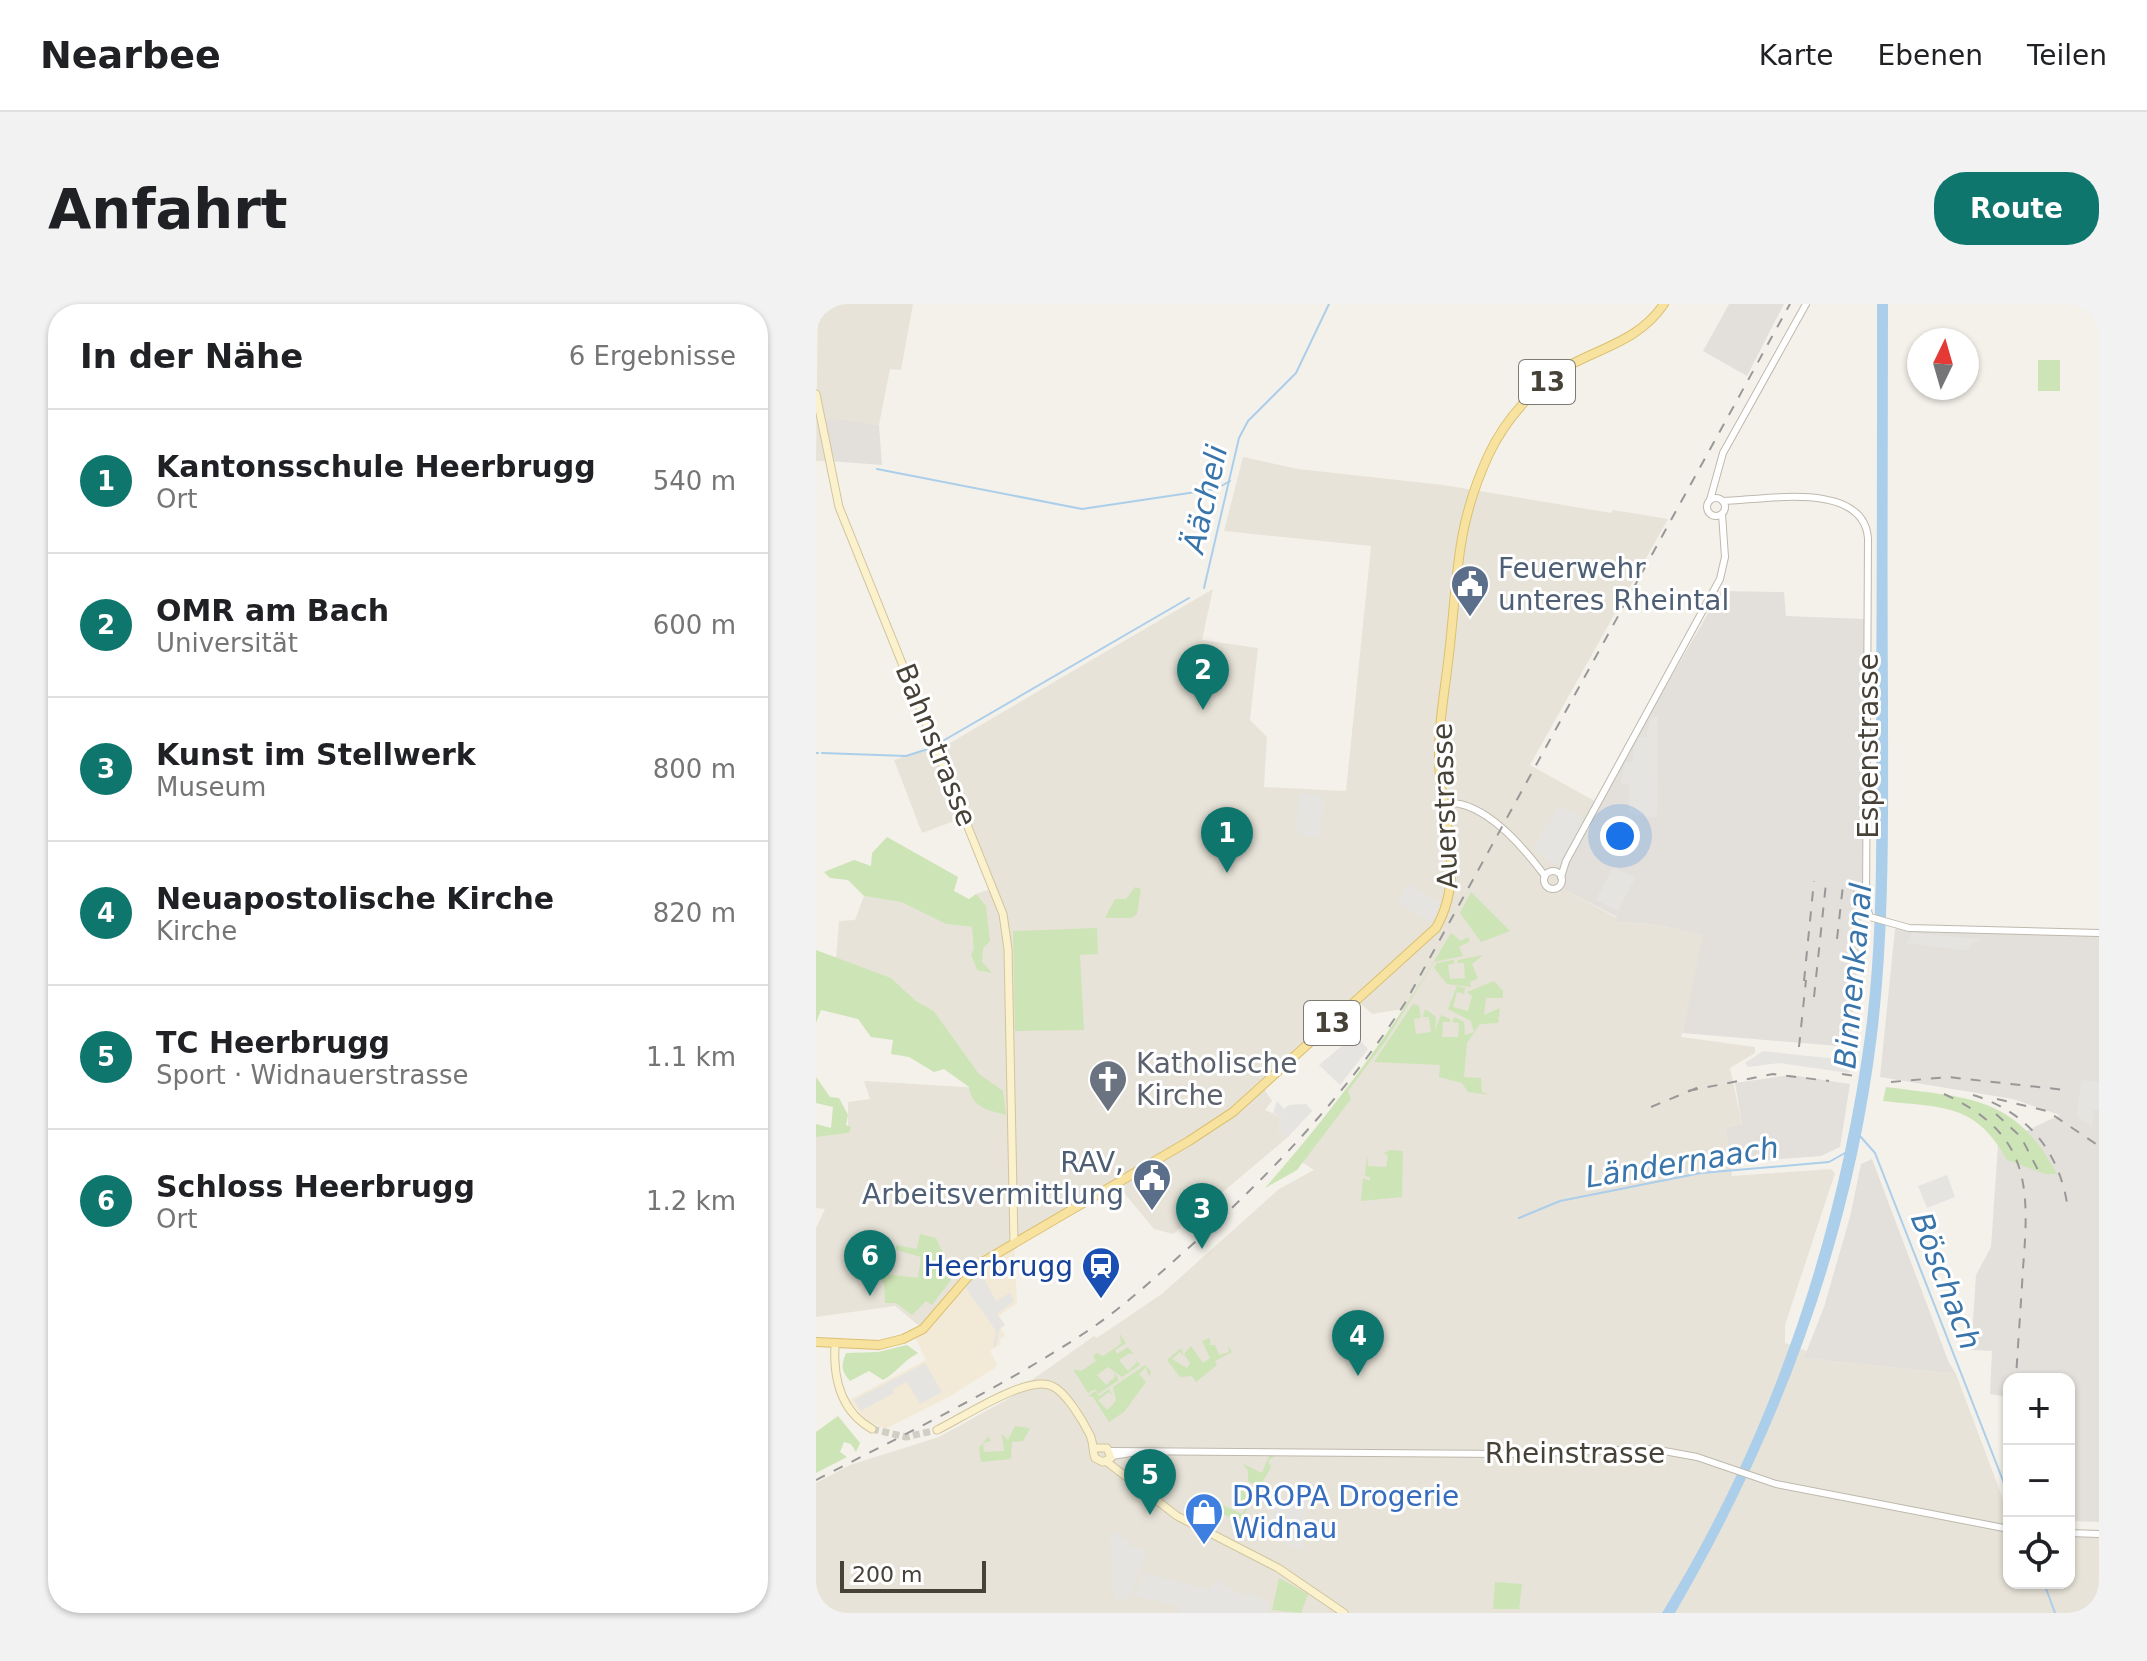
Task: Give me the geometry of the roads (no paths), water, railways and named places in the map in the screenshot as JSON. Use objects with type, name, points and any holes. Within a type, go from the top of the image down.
[{"type":"main road","name":"Auerstrasse","points":[[1014,1242],[1189,1141],[1233,1112],[1424,941],[1444,914],[1451,891],[1453,865],[1439,764],[1441,717],[1458,545],[1475,491],[1495,443],[1541,386],[1571,365],[1634,336],[1649,325],[1664,304]]},
{"type":"main road","name":"Bahnstrasse","points":[[816,394],[839,507],[1003,914],[1008,962],[1014,1242]]},
{"type":"main road","name":"13","points":[[816,1342],[879,1345],[914,1335],[932,1321],[970,1272],[1014,1242]]},
{"type":"main road","points":[[835,1344],[835,1372],[841,1394],[857,1418],[872,1429]]},
{"type":"main road","points":[[937,1430],[1018,1389],[1040,1383],[1058,1390],[1098,1447],[1166,1508],[1278,1568],[1344,1613]]},
{"type":"main road","points":[[1098,1447],[1095,1458],[1111,1458]]},
{"type":"street","points":[[1720,513],[1707,508],[1723,453],[1806,304]]},
{"type":"street","points":[[1444,803],[1457,802],[1482,815],[1537,864],[1553,874],[1566,861],[1720,579],[1725,557],[1721,500],[1714,482]]},
{"type":"street","name":"Espenstrasse","points":[[1710,500],[1838,501],[1854,508],[1867,531],[1868,914],[1895,926],[2099,933]]},
{"type":"street","name":"Espenstrasse","points":[[1720,513],[1742,500]]},
{"type":"street","name":"Rheinstrasse","points":[[1111,1458],[1131,1453],[1274,1450],[1506,1454],[1639,1448],[1697,1457],[1753,1477],[1835,1497],[2003,1528]]},
{"type":"street","points":[[2075,1533],[2099,1534]]},
{"type":"water","points":[[1877,304],[1888,304],[1887,870],[1881,994],[1865,1112],[1850,1187],[1830,1261],[1778,1406],[1713,1546],[1675,1613],[1662,1613],[1701,1546],[1736,1476],[1795,1332],[1838,1182],[1854,1106],[1866,1029],[1875,912]]},
{"type":"waterway","name":"Äächeli","points":[[1204,588],[1239,438],[1248,421],[1296,373],[1329,304]]},
{"type":"waterway","points":[[877,469],[1082,509],[1216,489],[1230,481]]},
{"type":"waterway","name":"Äächeli","points":[[941,742],[1189,598]]},
{"type":"waterway","name":"Äächeli","points":[[822,753],[906,756],[931,748]]},
{"type":"waterway","name":"Böschach","points":[[1860,1136],[1875,1153],[2003,1481]]},
{"type":"waterway","name":"Ländernaach","points":[[1519,1218],[1560,1201],[1701,1173],[1829,1162],[1845,1153]]},
{"type":"waterway","name":"Böschach","points":[[2046,1589],[2055,1613]]},
{"type":"tunnel","points":[[872,1429],[906,1437],[937,1430]]},
{"type":"railway","points":[[816,1480],[987,1391],[1054,1353],[1100,1322],[1224,1216],[1333,1100],[1405,1003],[1790,304]]},
{"type":"railway","points":[[1804,981],[1814,881]]},
{"type":"railway","points":[[1814,997],[1826,883]]},
{"type":"railway","points":[[1837,939],[1843,885]]},
{"type":"railway","points":[[1849,941],[1855,886]]},
{"type":"railway","points":[[1799,1047],[1806,980]]},
{"type":"railway","points":[[1688,1091],[1773,1074],[1829,1081]]},
{"type":"railway","points":[[1842,1074],[1856,1076]]},
{"type":"railway","points":[[1891,1082],[1948,1077],[2065,1090]]},
{"type":"railway","points":[[1651,1107],[1699,1087]]},
{"type":"railway","points":[[1944,1094],[1972,1109],[1993,1126],[2008,1144],[2018,1164],[2026,1211],[2016,1373]]},
{"type":"railway","points":[[1973,1095],[2010,1112],[2038,1137],[2058,1170],[2068,1209]]},
{"type":"railway","points":[[1997,1099],[2047,1111],[2099,1146]]},
{"type":"railway","points":[[1996,1114],[2021,1137],[2040,1174]]},
{"type":"place","name":"Feuerwehr unteres Rheintal","points":[[1470,618]]},
{"type":"place","name":"OMR am Bach","points":[[1203,710]]},
{"type":"place","name":"Kantonsschule Heerbrugg","points":[[1227,873]]},
{"type":"place","name":"Katholische Kirche","points":[[1108,1113]]},
{"type":"place","name":"RAV, Arbeitsvermittlung","points":[[1152,1212]]},
{"type":"place","name":"Kunst im Stellwerk","points":[[1202,1249]]},
{"type":"place","name":"Schloss Heerbrugg","points":[[870,1296]]},
{"type":"place","name":"Heerbrugg","points":[[1101,1300]]},
{"type":"place","name":"Neuapostolische Kirche","points":[[1358,1376]]},
{"type":"place","name":"TC Heerbrugg","points":[[1150,1515]]},
{"type":"place","name":"DROPA Drogerie Widnau","points":[[1204,1546]]},
{"type":"water label","name":"Binnenkanal","points":[[1853,976]]}]
